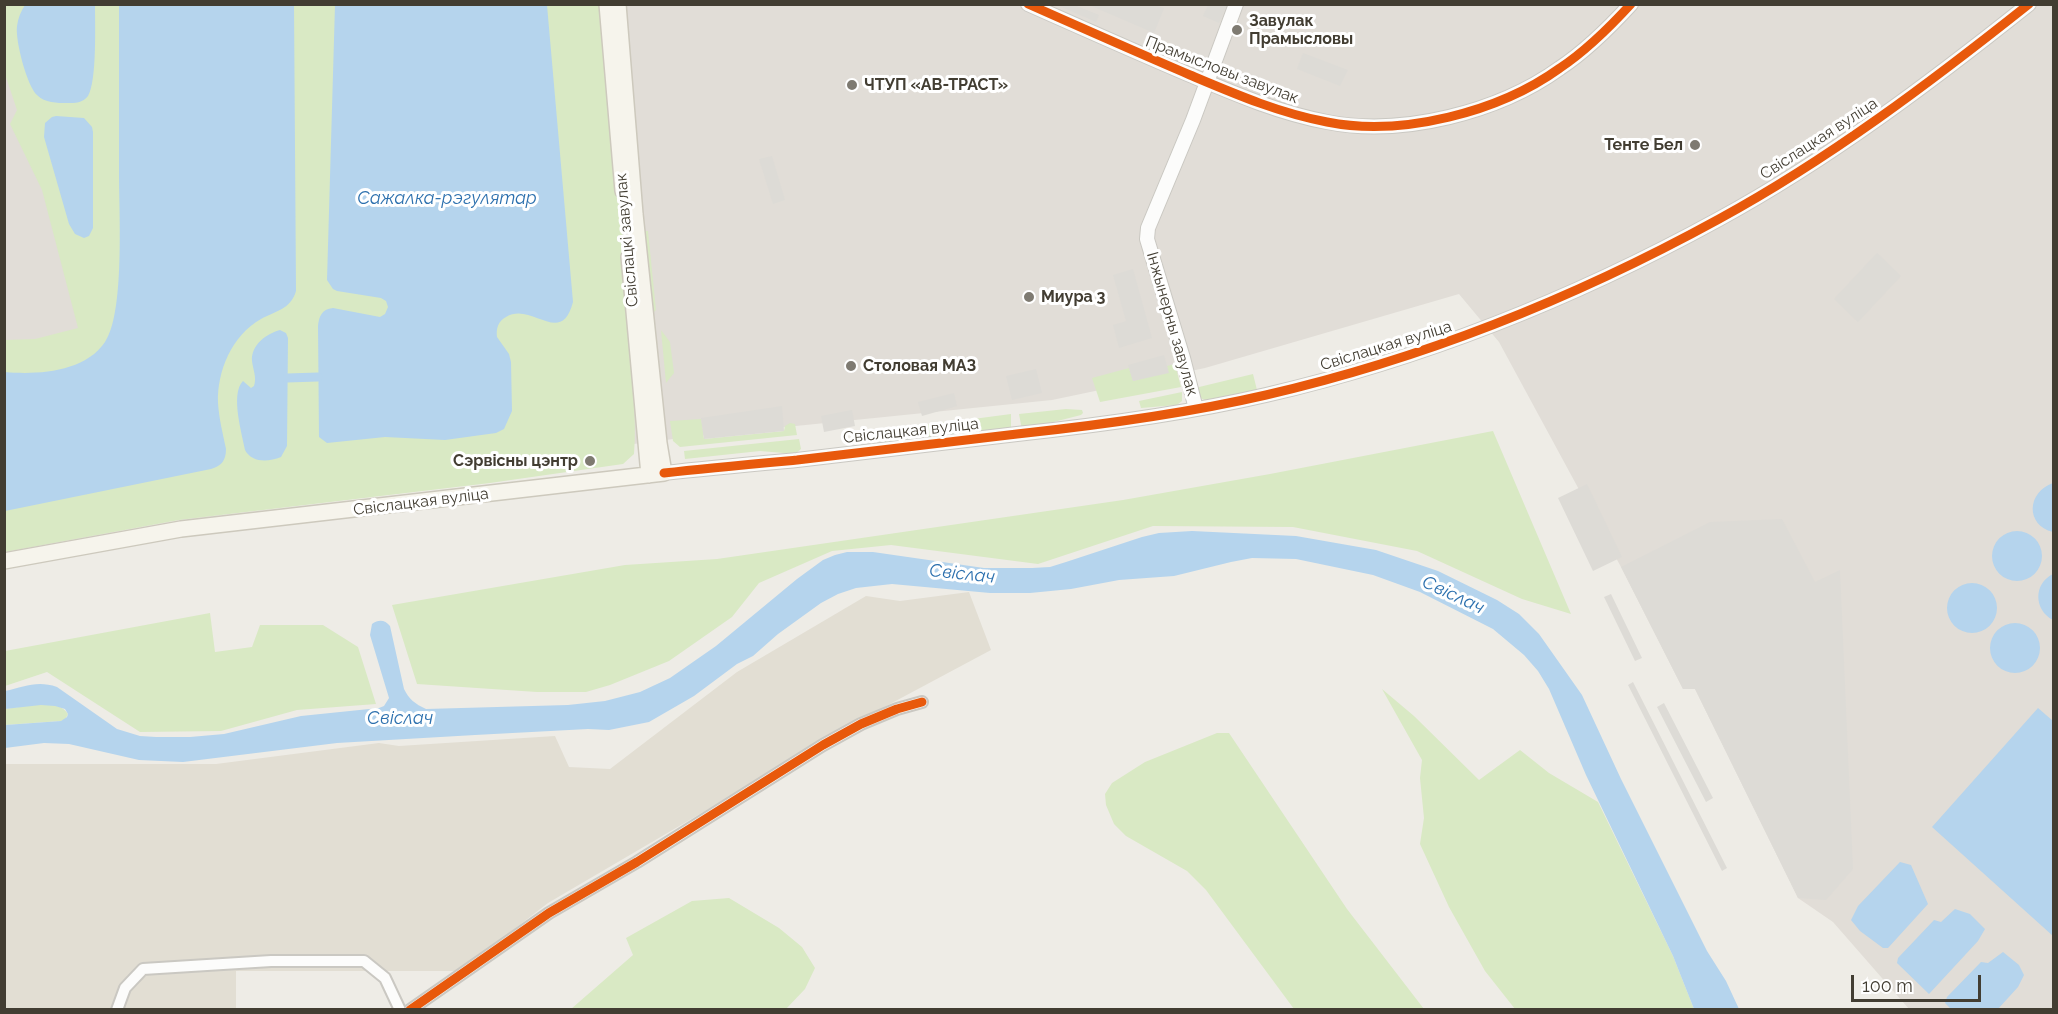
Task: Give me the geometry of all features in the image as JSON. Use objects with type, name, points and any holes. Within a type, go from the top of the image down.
[{"type":"main road","name":"Свіслацкі завулак","points":[[607,4],[642,418],[657,474]]},
{"type":"main road","name":"Свіслацкі завулак","points":[[618,4],[635,214],[659,443],[657,474]]},
{"type":"main road","name":"Свіслацкая вуліца","points":[[4,561],[181,529],[657,474]]},
{"type":"street","name":"Прамысловы завулак","points":[[1028,4],[1207,83],[1289,114],[1330,123],[1373,126],[1428,122],[1485,106],[1546,77],[1604,33],[1631,4]]},
{"type":"street","name":"Інжынерны завулак","points":[[1196,409],[1147,239],[1151,218],[1207,83],[1236,4]]},
{"type":"street","name":"Свіслацкая вуліца","points":[[657,474],[1093,426],[1276,393],[1400,360],[1489,328],[1551,302],[1617,272],[1721,218],[1804,167],[1950,68],[2029,4]]},
{"type":"street","points":[[410,1010],[549,913],[638,862],[823,745],[861,724],[897,709],[922,702]]},
{"type":"street","points":[[117,1010],[125,988],[143,969],[271,961],[364,961],[385,978],[400,1010]]},
{"type":"shaded area","points":[[5,5],[2053,5],[2053,1009],[1909,1009],[1833,922],[1798,898],[1695,689],[1683,689],[1621,567],[1499,342],[1459,294],[1205,368],[1052,400],[697,436],[5,532]]},
{"type":"shaded area","points":[[1057,5],[1074,5],[1099,15],[1096,22]]},
{"type":"shaded area","points":[[1089,5],[1154,5],[1164,8],[1154,33]]},
{"type":"shaded area","points":[[1208,5],[1227,5],[1219,23],[1203,16]]},
{"type":"shaded area","points":[[1303,53],[1348,70],[1340,86],[1297,69]]},
{"type":"shaded area","points":[[772,156],[785,200],[773,204],[759,159]]},
{"type":"shaded area","points":[[1877,253],[1901,276],[1858,322],[1834,299]]},
{"type":"shaded area","points":[[1133,269],[1152,338],[1119,348],[1113,325],[1126,321],[1113,275]]},
{"type":"shaded area","points":[[1164,355],[1169,373],[1133,381],[1128,365]]},
{"type":"shaded area","points":[[1036,369],[1042,393],[1012,400],[1006,376]]},
{"type":"shaded area","points":[[954,393],[957,406],[922,416],[918,402]]},
{"type":"shaded area","points":[[782,406],[784,431],[704,439],[701,418]]},
{"type":"shaded area","points":[[852,410],[855,426],[824,432],[821,416]]},
{"type":"shaded area","points":[[1587,484],[1622,557],[1593,571],[1558,498]]},
{"type":"shaded area","points":[[1782,519],[1815,582],[1840,570],[1853,869],[1826,900],[1798,898],[1695,689],[1683,689],[1621,567],[1710,522]]},
{"type":"shaded area","points":[[969,592],[991,650],[860,720],[548,903],[460,971],[236,971],[236,1009],[5,1010],[5,764],[216,764],[379,743],[399,746],[555,736],[569,767],[610,769],[737,672],[866,596],[900,601]]},
{"type":"shaded area","points":[[1611,594],[1642,658],[1635,661],[1604,597]]},
{"type":"shaded area","points":[[1633,682],[1727,868],[1722,871],[1628,685]]},
{"type":"shaded area","points":[[1664,703],[1713,798],[1706,802],[1657,707]]},
{"type":"green space","points":[[5,5],[602,5],[632,342],[634,454],[623,464],[490,483],[179,520],[5,552],[4,340],[35,339],[78,328],[42,190],[10,124],[17,110],[5,74]]},
{"type":"green space","points":[[648,231],[656,310],[654,312],[648,286],[643,234]]},
{"type":"green space","points":[[661,330],[670,342],[674,373],[666,383]]},
{"type":"green space","points":[[1175,364],[1181,387],[1100,402],[1092,378],[1129,368],[1133,381],[1168,372],[1167,366]]},
{"type":"green space","points":[[1253,374],[1257,390],[1205,400],[1200,398],[1195,388]]},
{"type":"green space","points":[[1182,392],[1182,401],[1177,405],[1141,408],[1139,401]]},
{"type":"green space","points":[[1066,409],[1082,410],[1083,413],[1022,430],[1019,414]]},
{"type":"green space","points":[[1011,414],[1011,428],[982,432],[975,426],[973,419]]},
{"type":"green space","points":[[701,419],[704,439],[784,431],[785,426],[790,423],[795,424],[797,435],[680,447],[673,441],[670,421]]},
{"type":"green space","points":[[964,420],[961,433],[887,443],[880,438],[880,430]]},
{"type":"green space","points":[[1493,431],[1571,614],[1522,599],[1417,551],[1293,527],[1153,526],[1038,564],[891,545],[832,551],[759,583],[732,617],[669,661],[610,685],[586,692],[537,692],[417,684],[392,605],[625,565],[717,559],[1123,500]]},
{"type":"green space","points":[[799,439],[801,449],[795,454],[760,451],[685,459],[684,451]]},
{"type":"green space","points":[[210,613],[215,652],[252,647],[260,625],[323,625],[358,647],[376,704],[297,710],[221,731],[140,732],[47,672],[5,686],[5,651]]},
{"type":"green space","points":[[1382,689],[1414,716],[1479,780],[1520,750],[1549,773],[1598,802],[1673,956],[1694,1009],[1515,1009],[1485,971],[1449,907],[1420,844],[1424,818],[1420,778],[1422,760]]},
{"type":"green space","points":[[32,705],[57,706],[68,714],[65,720],[61,721],[5,725],[5,709]]},
{"type":"green space","points":[[1217,733],[1229,733],[1347,909],[1424,1009],[1294,1009],[1206,890],[1187,871],[1126,836],[1114,824],[1106,805],[1105,794],[1112,783],[1145,762]]},
{"type":"green space","points":[[729,898],[779,928],[802,947],[815,968],[805,989],[786,1009],[571,1009],[633,955],[626,938],[692,901]]},
{"type":"water","points":[[25,5],[95,5],[93,78],[91,89],[84,100],[73,103],[51,102],[40,98],[33,90],[22,62],[17,33],[19,17]]},
{"type":"water","points":[[119,5],[294,5],[296,291],[287,306],[261,319],[242,334],[228,355],[218,391],[219,415],[226,449],[224,460],[220,465],[211,469],[5,511],[5,372],[46,372],[86,360],[105,342],[116,309],[120,261]]},
{"type":"water","name":"Сажалка-рэгулятар","points":[[335,5],[547,5],[573,302],[568,315],[561,322],[553,323],[526,314],[516,314],[506,317],[499,323],[497,337],[509,354],[511,362],[512,411],[504,429],[496,433],[445,440],[385,437],[327,443],[319,437],[318,326],[320,316],[324,311],[333,308],[380,317],[385,314],[388,307],[386,301],[381,298],[337,291],[327,280]]},
{"type":"water","points":[[56,116],[84,118],[92,127],[93,228],[89,236],[84,238],[75,234],[69,224],[44,137],[45,123]]},
{"type":"water","points":[[280,330],[286,333],[288,338],[287,446],[281,457],[261,460],[252,457],[245,450],[237,395],[243,381],[251,388],[254,386],[252,355],[257,345],[265,337]]},
{"type":"water","points":[[2054,483],[2053,532],[2038,523],[2033,508],[2038,493],[2044,487]]},
{"type":"water","name":"Свіслач","points":[[1192,531],[1296,536],[1376,550],[1438,571],[1497,600],[1519,614],[1539,634],[1582,695],[1621,779],[1707,951],[1726,981],[1739,1009],[1694,1009],[1673,956],[1586,775],[1549,689],[1538,671],[1524,655],[1493,629],[1420,592],[1373,575],[1296,559],[1252,558],[1174,576],[1119,580],[1071,589],[1030,593],[990,593],[892,584],[856,588],[821,603],[778,634],[753,656],[737,664],[694,696],[649,722],[609,730],[588,729],[337,743],[183,762],[139,760],[69,744],[44,743],[5,748],[5,725],[61,721],[67,717],[65,709],[55,706],[41,705],[5,709],[5,691],[37,684],[57,687],[117,729],[140,736],[190,737],[224,734],[301,716],[379,708],[384,706],[389,698],[370,635],[372,624],[379,621],[384,621],[390,626],[404,689],[413,701],[426,709],[568,705],[605,701],[640,692],[670,678],[716,646],[797,579],[823,560],[835,555],[847,552],[873,552],[984,568],[1050,567],[1142,537],[1159,533]]},
{"type":"water","points":[[2012,531],[2022,531],[2035,538],[2042,551],[2042,561],[2035,574],[2022,581],[2012,581],[2003,577],[1996,570],[1992,561],[1992,551],[1996,542],[2003,535]]},
{"type":"water","points":[[2053,574],[2053,620],[2042,610],[2038,597],[2042,584]]},
{"type":"water","points":[[1967,583],[1977,583],[1990,590],[1997,603],[1997,613],[1990,626],[1977,633],[1967,633],[1958,629],[1951,622],[1947,613],[1947,603],[1951,594],[1958,587]]},
{"type":"water","points":[[2010,623],[2020,623],[2033,630],[2040,643],[2040,653],[2033,666],[2020,673],[2010,673],[2001,669],[1994,662],[1990,653],[1990,643],[1994,634],[2001,627]]},
{"type":"water","points":[[2038,708],[2053,721],[2053,936],[1932,827]]},
{"type":"water","points":[[1900,862],[1911,865],[1928,904],[1888,948],[1883,948],[1860,931],[1851,920],[1858,906]]},
{"type":"water","points":[[1955,909],[1970,914],[1985,929],[1978,941],[1929,994],[1897,963],[1898,958],[1934,920],[1941,922]]},
{"type":"water","points":[[2003,952],[2019,965],[2024,975],[2018,987],[1998,1009],[1951,1009],[1945,1003],[1947,997],[1981,962],[1988,963]]},
{"type":"waterway","points":[[287,378],[318,377]]},
{"type":"cycle path","points":[[1028,4],[1240,96],[1309,118],[1356,126],[1418,123],[1449,117],[1508,97],[1536,84],[1570,61],[1589,46],[1631,4]]},
{"type":"cycle path","points":[[664,473],[1080,427],[1173,413],[1235,402],[1325,380],[1442,344],[1555,300],[1610,275],[1760,196],[1878,118],[2029,4]]},
{"type":"cycle path","points":[[410,1010],[549,913],[637,862],[823,745],[861,724],[897,709],[922,702]]},
{"type":"place","name":"Завулак Прамысловы","points":[[1237,30]]},
{"type":"place","name":"ЧТУП «АВ-ТРАСТ»","points":[[852,85]]},
{"type":"place","name":"Тенте Бел","points":[[1695,145]]},
{"type":"place","name":"Миура 3","points":[[1029,297]]},
{"type":"place","name":"Столовая МАЗ","points":[[851,366]]},
{"type":"place","name":"Сэрвісны цэнтр","points":[[590,461]]}]
